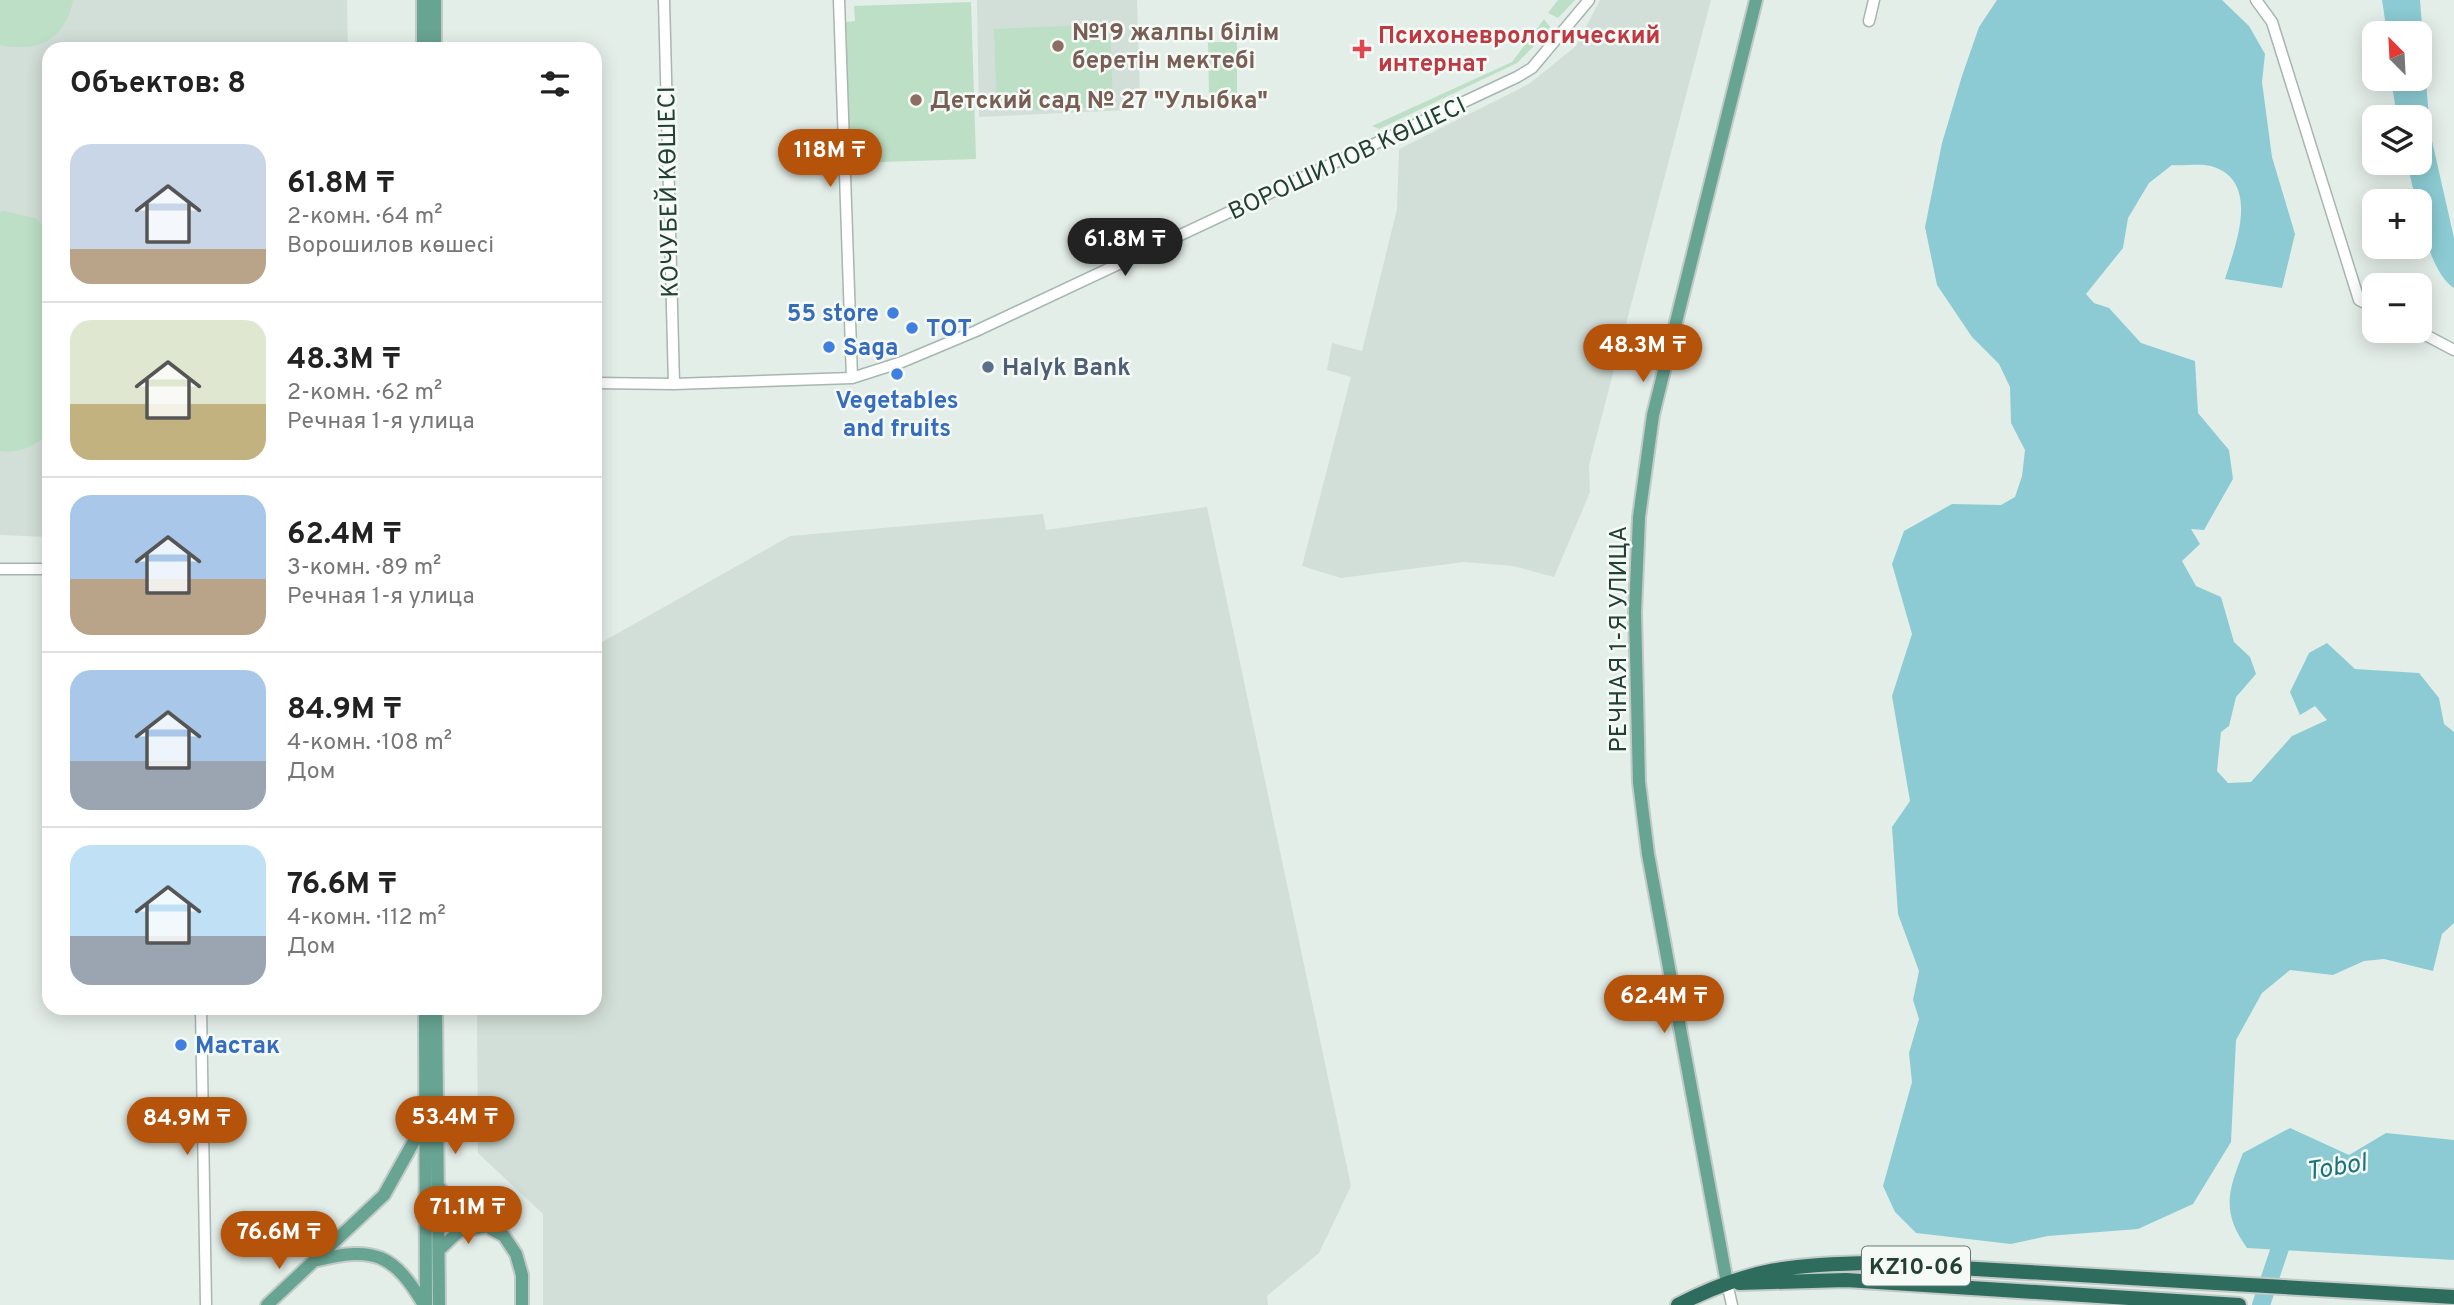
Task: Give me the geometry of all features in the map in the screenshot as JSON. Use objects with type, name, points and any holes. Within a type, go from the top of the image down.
[{"type":"highway","name":"KZ10-06","points":[[1678,1305],[1766,1269],[1827,1263],[1874,1263],[2454,1297]]},
{"type":"highway","name":"KZ10-06","points":[[1727,1283],[1846,1280],[2238,1305]]},
{"type":"main road","points":[[423,0],[423,42]]},
{"type":"main road","points":[[435,0],[435,42]]},
{"type":"main road","name":"РЕЧНАЯ 1-Я УЛИЦА","points":[[1727,1283],[1648,854],[1639,782],[1635,612],[1639,517],[1653,415],[1756,0]]},
{"type":"main road","points":[[425,1015],[425,1305]]},
{"type":"main road","points":[[436,1015],[439,1305]]},
{"type":"main road","points":[[267,1305],[384,1195],[424,1125]]},
{"type":"main road","points":[[439,1188],[458,1210],[504,1236],[516,1254],[522,1275],[522,1305]]},
{"type":"main road","points":[[439,1250],[459,1231],[489,1226]]},
{"type":"main road","points":[[314,1261],[354,1251],[386,1260],[409,1279],[425,1305]]},
{"type":"street","name":"КОЧУБЕЙ КӨШЕСІ","points":[[664,0],[674,384]]},
{"type":"street","points":[[839,0],[852,378]]},
{"type":"street","name":"ВОРОШИЛОВ КӨШЕСІ","points":[[602,383],[674,384],[852,378],[902,362],[976,331],[1517,77],[1541,59],[1589,0]]},
{"type":"street","points":[[1869,21],[1874,0]]},
{"type":"street","points":[[2256,0],[2272,22],[2359,300],[2362,302]]},
{"type":"street","points":[[2432,338],[2454,350]]},
{"type":"street","points":[[0,569],[42,569]]},
{"type":"street","points":[[201,1015],[206,1305]]},
{"type":"street","points":[[1727,1283],[1732,1305]]},
{"type":"shaded area","points":[[0,0],[347,0],[348,42],[42,42],[42,537],[0,535]]},
{"type":"shaded area","name":"№19 жалпы білім беретін мектебі","points":[[977,0],[1137,0],[1140,92],[1127,110],[979,117]]},
{"type":"shaded area","points":[[1600,0],[1711,0],[1589,465],[1590,492],[1554,577],[1513,566],[1464,562],[1341,578],[1302,566],[1351,377],[1327,370],[1332,343],[1362,351],[1397,209],[1399,149],[1529,84],[1576,46]]},
{"type":"shaded area","points":[[1207,507],[1351,1186],[1319,1253],[1267,1296],[1268,1305],[543,1305],[543,1214],[478,1153],[477,1015],[602,1015],[602,642],[790,536],[1043,514],[1046,530]]},
{"type":"green space","points":[[0,0],[73,0],[64,25],[48,41],[26,47],[0,45]]},
{"type":"green space","points":[[1558,0],[1575,0],[1558,18],[1548,13]]},
{"type":"green space","points":[[971,2],[976,159],[850,163],[846,22],[855,21],[854,6]]},
{"type":"green space","points":[[1544,19],[1550,27],[1547,33],[1517,63],[1379,129],[1372,126],[1512,62]]},
{"type":"green space","points":[[1110,24],[1113,107],[997,111],[994,29]]},
{"type":"green space","points":[[1208,42],[1237,42],[1237,99],[1209,99]]},
{"type":"green space","points":[[0,212],[35,218],[42,224],[42,439],[26,448],[6,452],[0,451]]},
{"type":"water","points":[[1997,0],[2222,0],[2249,26],[2265,54],[2262,82],[2272,157],[2295,234],[2282,288],[2225,279],[2241,216],[2236,185],[2227,174],[2211,166],[2172,165],[2149,183],[2128,218],[2123,248],[2086,294],[2094,303],[2109,308],[2141,343],[2195,361],[2198,413],[2229,450],[2233,479],[2204,530],[2191,529],[2200,544],[2182,561],[2196,586],[2221,597],[2234,642],[2250,657],[2256,674],[2236,697],[2229,726],[2221,732],[2217,771],[2228,783],[2251,782],[2292,736],[2327,720],[2315,706],[2300,715],[2290,692],[2309,653],[2327,643],[2355,669],[2419,673],[2439,698],[2444,724],[2454,732],[2454,923],[2442,934],[2433,971],[2384,959],[2364,961],[2333,975],[2290,970],[2262,993],[2236,1040],[2231,1142],[2193,1204],[2138,1229],[2048,1236],[2011,1244],[1916,1233],[1895,1212],[1883,1186],[1912,1082],[1909,1053],[1919,1019],[1913,1000],[1919,971],[1898,914],[1892,827],[1910,801],[1892,696],[1912,634],[1892,564],[1904,531],[1952,504],[2001,505],[2015,497],[2022,476],[2025,450],[2011,423],[2010,387],[1999,364],[1972,337],[1937,285],[1925,227],[1942,143],[1962,76],[1979,27]]},
{"type":"water","points":[[2382,0],[2420,0],[2422,21],[2385,21]]},
{"type":"water","points":[[2393,91],[2427,91],[2428,105],[2395,105]]},
{"type":"water","points":[[2432,141],[2454,238],[2454,288],[2440,272],[2432,256],[2432,189],[2413,189],[2410,175],[2432,175]]},
{"type":"water","points":[[2290,1128],[2349,1155],[2386,1133],[2454,1140],[2454,1260],[2247,1248],[2230,1212],[2231,1190],[2243,1153]]},
{"type":"waterway","name":"Tobol","points":[[2261,1305],[2287,1227]]},
{"type":"place","name":"№19 жалпы білім беретін мектебі","points":[[1058,46]]},
{"type":"place","name":"Психоневрологический интернат","points":[[1362,49]]},
{"type":"place","name":"Детский сад № 27 \"Улыбка\"","points":[[916,100]]},
{"type":"place","name":"55 store","points":[[893,313]]},
{"type":"place","name":"ТОТ","points":[[912,328]]},
{"type":"place","name":"Saga","points":[[829,347]]},
{"type":"place","name":"Halyk Bank","points":[[988,367]]},
{"type":"place","name":"Vegetables and fruits","points":[[897,374]]},
{"type":"place","name":"Мастак","points":[[181,1045]]}]
